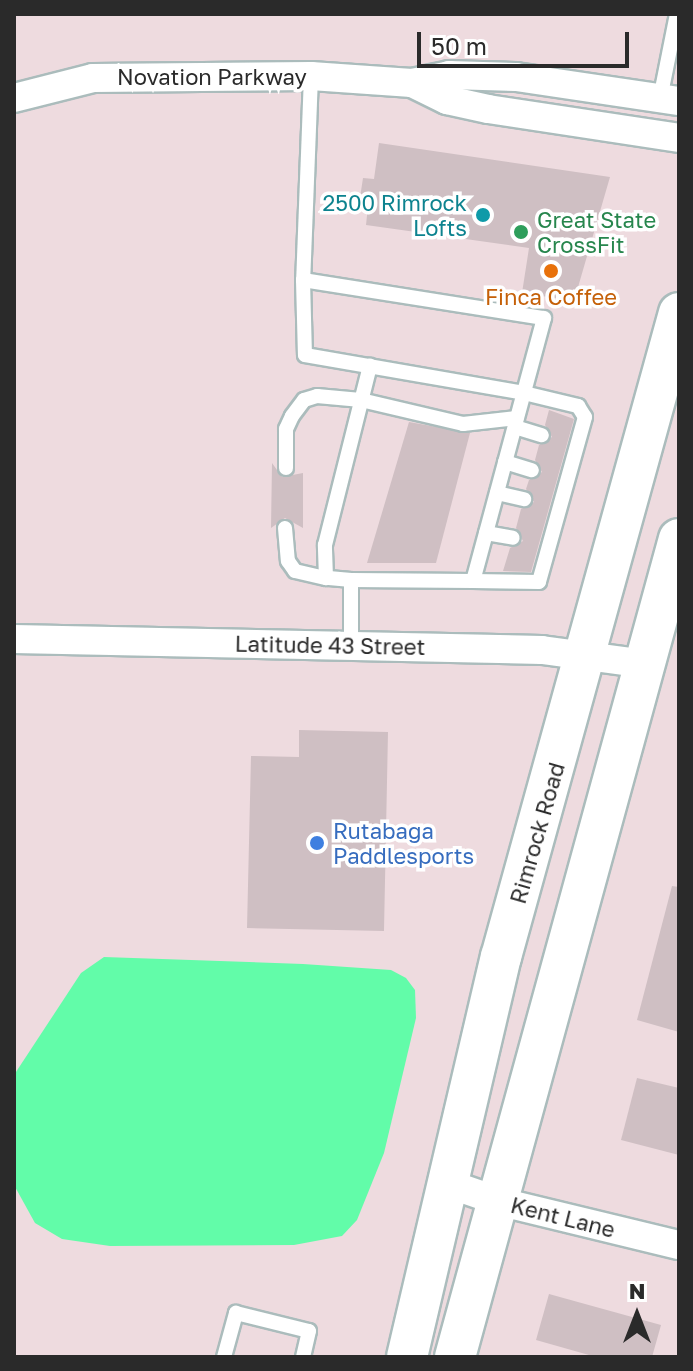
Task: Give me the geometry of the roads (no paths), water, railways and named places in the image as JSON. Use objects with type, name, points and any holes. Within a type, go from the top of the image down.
[{"type":"main road","name":"Rimrock Road","points":[[407,1357],[501,957],[588,654],[679,313]]},
{"type":"main road","points":[[455,1357],[501,1202],[679,539]]},
{"type":"street","name":"Novation Parkway","points":[[14,97],[93,78],[311,76],[412,83],[449,75],[516,77],[669,100]]},
{"type":"street","name":"Novation Parkway","points":[[412,83],[447,100],[488,109],[679,138]]},
{"type":"street","name":"Latitude 43 Street","points":[[14,639],[351,645],[588,654],[645,664]]},
{"type":"street","name":"Kent Lane","points":[[449,1184],[501,1202],[679,1245]]},
{"type":"lane","points":[[669,100],[677,14]]},
{"type":"lane","points":[[285,528],[288,561],[295,571],[326,578],[539,582],[556,508],[585,417],[578,406],[524,393],[305,355],[303,280],[311,76]]},
{"type":"lane","points":[[303,280],[544,318],[473,581]]},
{"type":"lane","points":[[326,578],[325,545],[370,366]]},
{"type":"lane","points":[[286,468],[286,429],[304,400],[361,400],[463,424],[516,422],[542,435]]},
{"type":"lane","points":[[505,462],[532,470]]},
{"type":"lane","points":[[497,493],[524,499]]},
{"type":"lane","points":[[486,533],[513,538]]},
{"type":"lane","points":[[351,580],[351,645]]},
{"type":"lane","points":[[224,1357],[236,1313],[309,1331],[303,1357]]},
{"type":"place","name":"2500 Rimrock Lofts","points":[[483,215]]},
{"type":"place","name":"Great State CrossFit","points":[[521,232]]},
{"type":"place","name":"Finca Coffee","points":[[551,271]]},
{"type":"place","name":"Rutabaga Paddlesports","points":[[317,843]]}]
